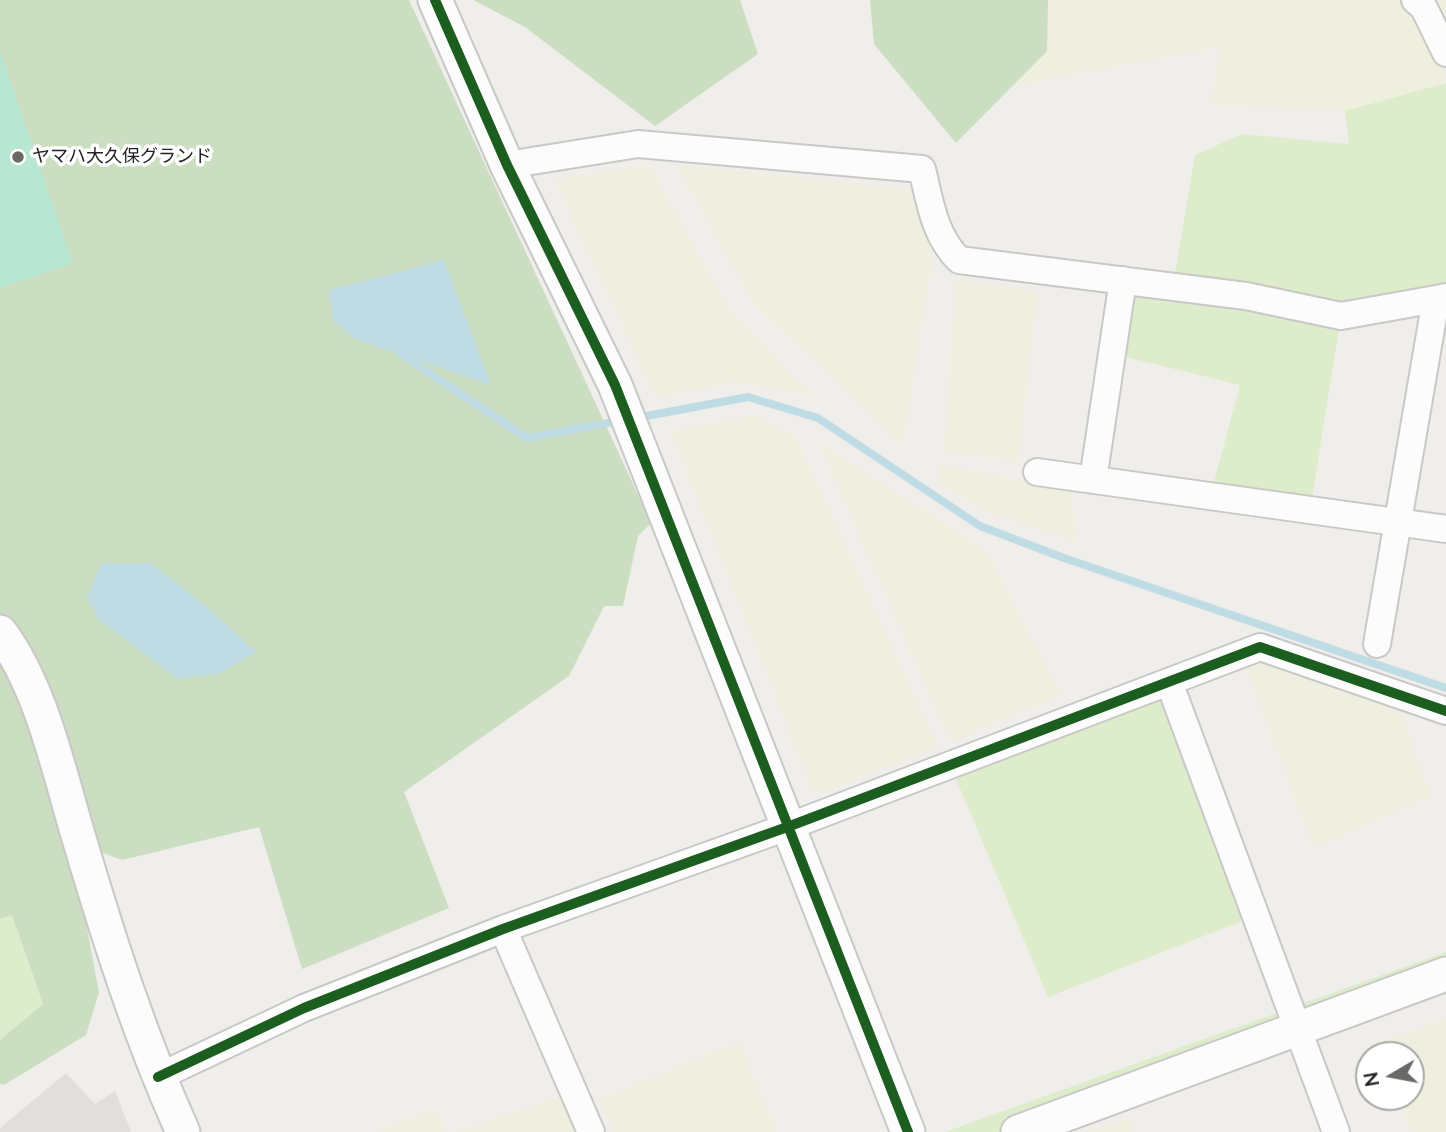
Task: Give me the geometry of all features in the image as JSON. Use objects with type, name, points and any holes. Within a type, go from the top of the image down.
[{"type":"street","points":[[435,0],[507,165],[615,385],[908,1132]]},
{"type":"street","points":[[1415,0],[1424,8],[1446,54]]},
{"type":"street","points":[[507,165],[638,145],[922,169],[936,226],[945,246],[959,260],[1246,296],[1341,316],[1441,298],[1377,643]]},
{"type":"street","points":[[1093,480],[1123,281]]},
{"type":"street","points":[[1037,472],[1446,530]]},
{"type":"street","points":[[0,632],[15,652],[47,733],[114,955],[158,1077],[183,1132]]},
{"type":"street","points":[[158,1077],[304,1008],[503,929],[790,826],[1260,648],[1446,711]]},
{"type":"street","points":[[1169,682],[1336,1132]]},
{"type":"street","points":[[503,929],[591,1132]]},
{"type":"street","points":[[1018,1132],[1446,974]]},
{"type":"green space","points":[[0,0],[409,0],[651,523],[638,536],[623,606],[604,606],[569,676],[404,792],[449,908],[302,969],[259,827],[122,860],[98,851],[0,643]]},
{"type":"green space","points":[[473,0],[740,0],[758,54],[655,126],[525,27]]},
{"type":"green space","points":[[870,0],[1048,0],[1047,51],[956,143],[874,44]]},
{"type":"green space","points":[[1046,0],[1446,0],[1446,56],[1438,45],[1446,83],[1380,112],[1211,105],[1220,47],[1012,86]]},
{"type":"green space","name":"ヤマハ大久保グランド","points":[[0,52],[73,263],[0,288]]},
{"type":"green space","points":[[1446,83],[1446,294],[1341,316],[1310,511],[1210,497],[1240,385],[1126,357],[1123,280],[1173,287],[1195,155],[1242,134],[1349,144],[1345,111]]},
{"type":"green space","points":[[676,164],[910,190],[933,256],[903,445],[752,302]]},
{"type":"green space","points":[[649,165],[728,308],[815,396],[735,382],[656,398],[554,179]]},
{"type":"green space","points":[[956,279],[1038,292],[1018,461],[944,452]]},
{"type":"green space","points":[[753,415],[795,436],[938,747],[814,795],[671,431]]},
{"type":"green space","points":[[818,442],[988,552],[1061,696],[950,741]]},
{"type":"green space","points":[[939,464],[1072,492],[1075,541],[993,515],[939,484]]},
{"type":"green space","points":[[1260,647],[1400,710],[1431,796],[1313,848],[1241,654]]},
{"type":"green space","points":[[0,650],[7,656],[74,860],[99,992],[86,1035],[4,1085],[0,1084],[0,1040],[43,1004],[12,915],[0,919]]},
{"type":"green space","points":[[1169,682],[1242,921],[1048,997],[956,779]]},
{"type":"green space","points":[[12,915],[43,1004],[0,1040],[0,919]]},
{"type":"green space","points":[[1446,952],[1446,988],[1064,1132],[945,1132]]},
{"type":"green space","points":[[1446,1019],[1446,1132],[1412,1132],[1404,1111],[1425,1111],[1425,1041],[1383,1041]]},
{"type":"green space","points":[[739,1042],[776,1132],[613,1132],[599,1099]]},
{"type":"green space","points":[[560,1096],[576,1132],[453,1132]]},
{"type":"green space","points":[[435,1109],[446,1132],[379,1130]]},
{"type":"green space","points":[[1130,1119],[1135,1132],[1082,1132]]},
{"type":"shaded area","points":[[66,1073],[95,1104],[115,1091],[131,1132],[0,1132],[0,1128]]},
{"type":"water","points":[[444,260],[491,385],[355,339],[333,320],[329,290]]},
{"type":"water","points":[[151,563],[205,605],[256,652],[221,673],[178,679],[98,619],[87,597],[101,564]]},
{"type":"waterway","points":[[401,354],[527,438],[619,421]]},
{"type":"waterway","points":[[636,418],[748,397],[818,418],[980,526],[1064,558],[1446,688]]},
{"type":"cycle path","points":[[435,0],[507,165],[615,385],[908,1132]]},
{"type":"cycle path","points":[[158,1077],[304,1008],[503,929],[790,826],[1260,647],[1446,711]]},
{"type":"place","name":"ヤマハ大久保グランド","points":[[18,157]]}]
